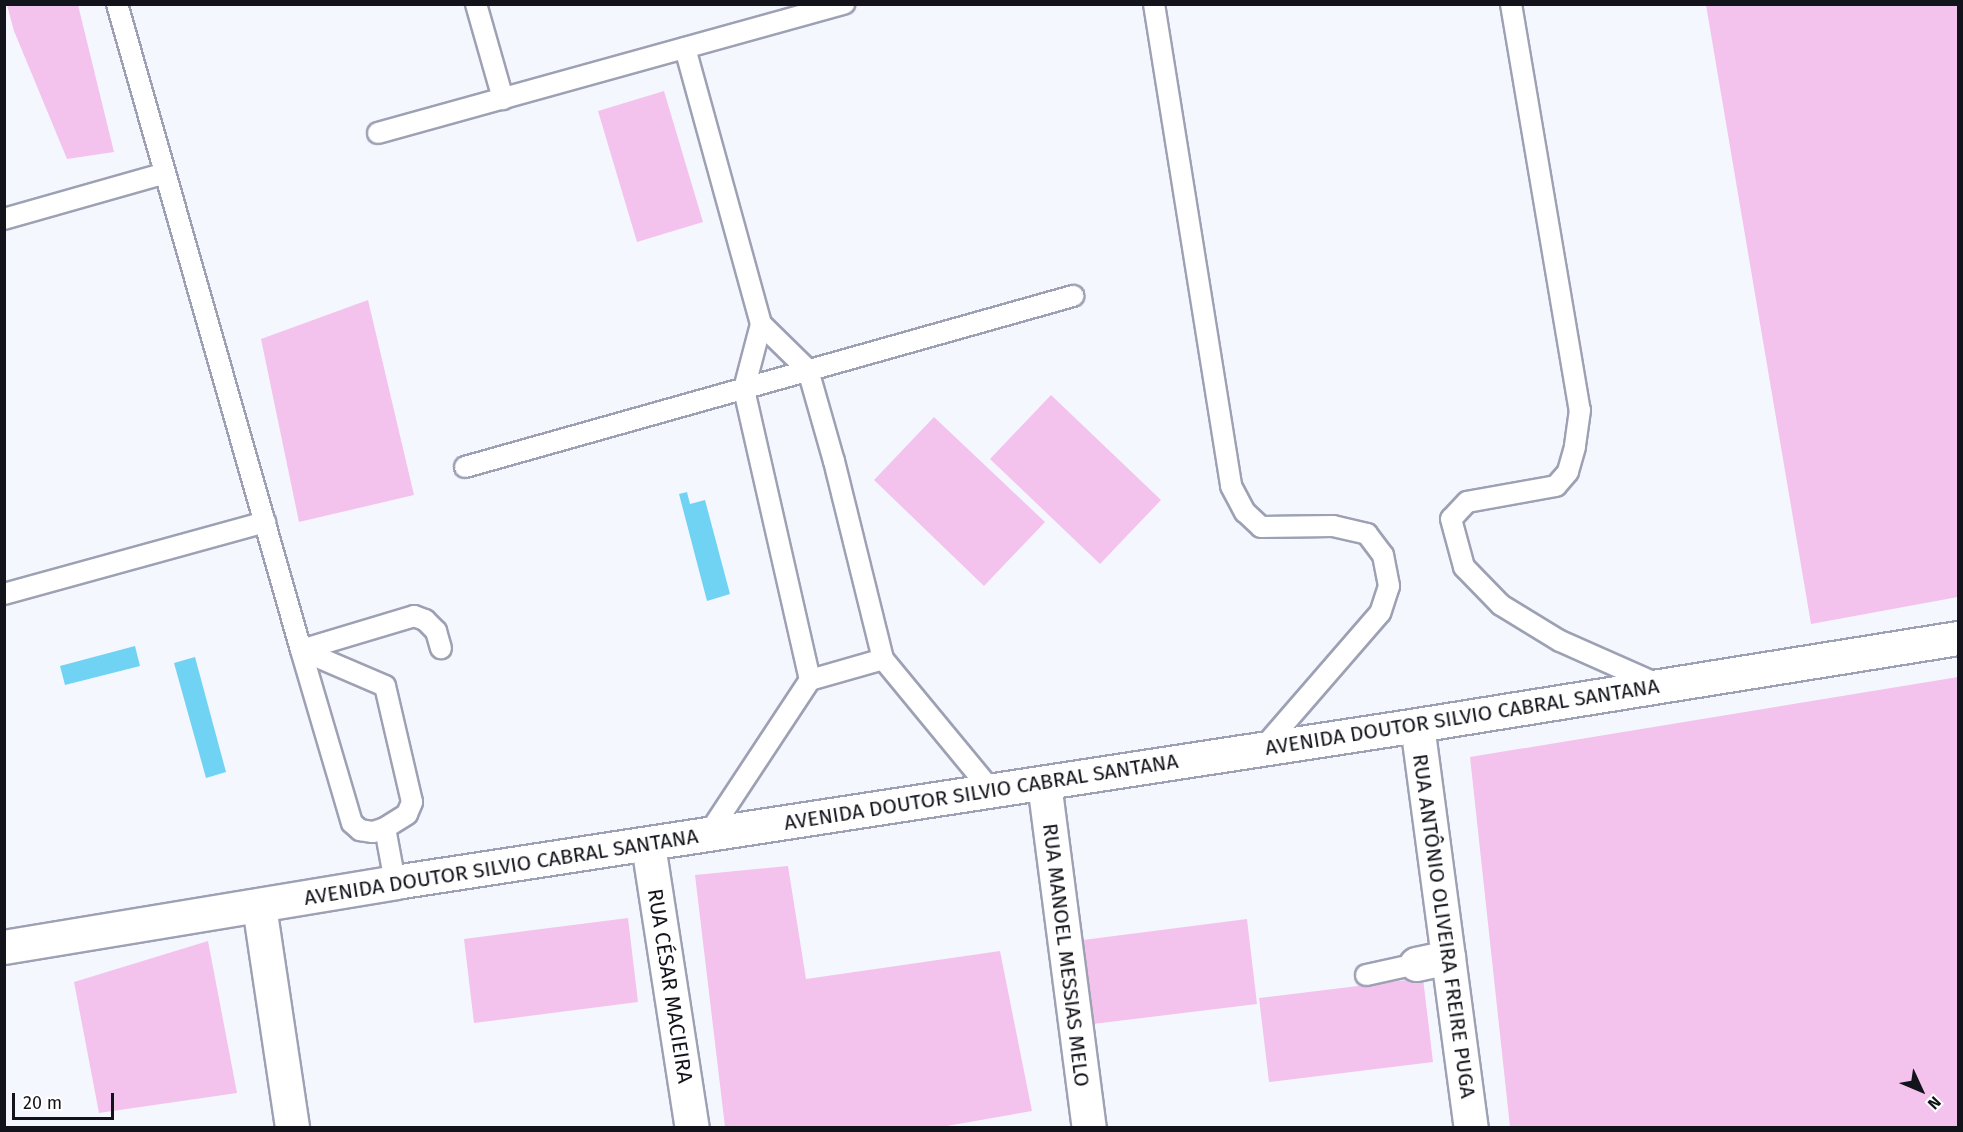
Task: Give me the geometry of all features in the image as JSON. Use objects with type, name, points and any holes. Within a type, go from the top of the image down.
[{"type":"street","name":"AVENIDA DOUTOR SILVIO CABRAL SANTANA","points":[[4,947],[395,882],[1417,725],[1959,638]]},
{"type":"street","name":"RUA ANTÔNIO OLIVEIRA FREIRE PUGA","points":[[1417,725],[1471,1128]]},
{"type":"street","name":"RUA MANOEL MESSIAS MELO","points":[[1044,783],[1089,1128]]},
{"type":"street","name":"RUA CÉSAR MACIEIRA","points":[[648,844],[692,1128]]},
{"type":"street","points":[[258,906],[292,1128]]},
{"type":"street","points":[[1416,964],[1448,957]]},
{"type":"lane","points":[[117,4],[301,650],[352,823],[360,830],[373,832],[386,828],[407,814],[412,802],[385,686],[301,650]]},
{"type":"lane","points":[[476,4],[503,99]]},
{"type":"lane","points":[[378,133],[844,4]]},
{"type":"lane","points":[[1154,4],[1231,486],[1245,513],[1261,527],[1333,526],[1367,534],[1383,555],[1389,586],[1380,613],[1262,749]]},
{"type":"lane","points":[[1511,4],[1580,410],[1568,472],[1556,486],[1467,502],[1451,519],[1464,567],[1501,605],[1560,641],[1659,685]]},
{"type":"lane","points":[[685,48],[761,324],[744,389],[810,680]]},
{"type":"lane","points":[[4,219],[165,173]]},
{"type":"lane","points":[[465,467],[1073,296]]},
{"type":"lane","points":[[761,324],[808,370],[884,659],[991,790]]},
{"type":"lane","points":[[4,594],[265,522]]},
{"type":"lane","points":[[301,650],[414,616],[424,620],[436,631],[441,648]]},
{"type":"lane","points":[[709,833],[810,680],[884,659]]},
{"type":"lane","points":[[386,828],[395,882]]},
{"type":"lane","points":[[1366,975],[1416,964]]},
{"type":"shaded area","points":[[7,5],[78,5],[114,152],[67,159],[14,31]]},
{"type":"shaded area","points":[[1706,5],[1958,5],[1958,597],[1811,624]]},
{"type":"shaded area","points":[[664,91],[703,222],[637,242],[598,111]]},
{"type":"shaded area","points":[[368,300],[414,495],[299,522],[261,339]]},
{"type":"shaded area","points":[[1051,395],[1161,500],[1100,564],[990,459]]},
{"type":"shaded area","points":[[934,417],[1045,522],[984,586],[874,480]]},
{"type":"shaded area","points":[[1958,677],[1958,1127],[1510,1127],[1470,757]]},
{"type":"shaded area","points":[[788,866],[806,979],[1000,951],[1032,1111],[941,1127],[725,1127],[695,875]]},
{"type":"shaded area","points":[[628,918],[638,1002],[474,1023],[464,939]]},
{"type":"shaded area","points":[[1247,919],[1257,1004],[1093,1024],[1083,940]]},
{"type":"shaded area","points":[[208,941],[237,1093],[99,1113],[74,982]]},
{"type":"shaded area","points":[[1423,978],[1433,1062],[1269,1082],[1259,998]]},
{"type":"water","points":[[687,492],[690,504],[705,500],[730,594],[707,601],[679,494]]},
{"type":"water","points":[[135,646],[140,666],[65,685],[60,666]]},
{"type":"water","points":[[195,657],[226,772],[206,778],[174,663]]}]
